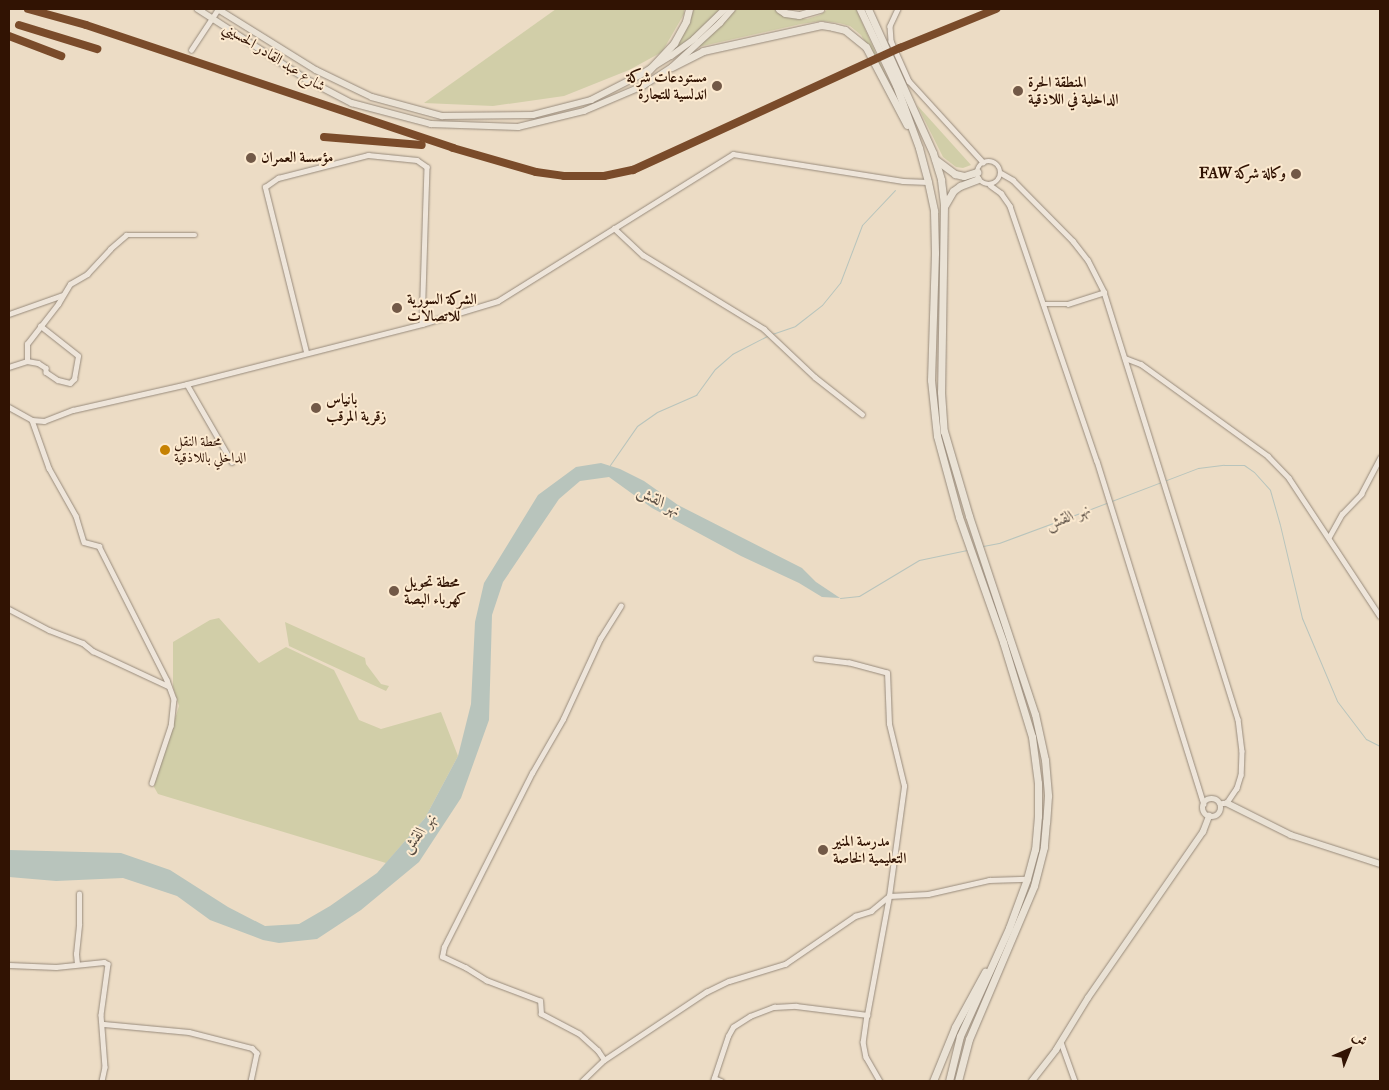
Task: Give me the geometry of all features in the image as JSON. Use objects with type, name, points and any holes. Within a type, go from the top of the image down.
[{"type":"highway","points":[[648,70],[674,43],[686,20],[689,9]]},
{"type":"highway","points":[[780,9],[785,13],[799,15],[820,9]]},
{"type":"highway","points":[[860,9],[896,85],[928,182],[934,211],[935,253],[931,380],[937,436],[959,517],[1003,642],[1032,737],[1038,783],[1035,849],[1028,879],[1009,928],[960,1036],[949,1081]]},
{"type":"highway","points":[[868,9],[935,159],[941,180],[944,205],[941,392],[944,431],[969,516],[1035,714],[1045,760],[1048,796],[1044,848],[1034,886],[969,1039],[958,1081]]},
{"type":"highway","points":[[672,67],[703,51],[821,26],[845,30],[866,47],[914,136]]},
{"type":"highway","points":[[935,159],[955,174],[964,176],[977,175]]},
{"type":"highway","points":[[944,205],[953,192],[977,175]]},
{"type":"highway","points":[[933,1081],[955,1027],[1009,928]]},
{"type":"main road","name":"شارع عبد القادر الحسيني","points":[[198,9],[306,78],[352,103],[432,124],[518,127],[584,111],[643,86],[672,67],[720,23],[732,9]]},
{"type":"main road","name":"شارع عبد القادر الحسيني","points":[[218,9],[316,70],[372,97],[442,116],[533,115],[592,100],[648,70],[694,39],[725,9]]},
{"type":"main road","points":[[1214,799],[1220,804],[1221,810],[1217,815],[1209,816],[1205,812],[1204,804],[1214,799]]},
{"type":"main road","points":[[1227,803],[1291,834],[1380,864]]},
{"type":"main road","points":[[1032,1081],[1061,1042],[1088,998],[1203,832],[1209,816]]},
{"type":"street","points":[[191,50],[218,9]]},
{"type":"street","points":[[898,9],[890,26],[891,41],[909,81],[983,162],[994,162],[999,167],[1001,173],[999,180],[990,185]]},
{"type":"street","points":[[9,407],[32,420],[44,421],[73,410],[187,384],[306,352],[422,324],[498,301],[733,154],[903,181],[928,182]]},
{"type":"street","points":[[306,352],[265,187],[278,178],[368,155],[417,160],[427,167],[422,324]]},
{"type":"street","points":[[983,162],[977,175],[983,184],[990,185],[1002,193],[1010,206],[1106,493],[1204,804]]},
{"type":"street","points":[[1001,173],[1013,180],[1073,241],[1088,260],[1104,292],[1238,719],[1242,751],[1241,775],[1237,788],[1227,803],[1220,804]]},
{"type":"street","points":[[614,228],[643,255],[764,329],[815,377],[862,414]]},
{"type":"street","points":[[27,361],[27,344],[70,284],[87,274],[110,249],[126,236],[195,235]]},
{"type":"street","points":[[1043,304],[1068,304],[1104,292]]},
{"type":"street","points":[[9,314],[63,295]]},
{"type":"street","points":[[9,367],[27,361],[38,362],[46,368],[46,372],[58,380],[70,383],[74,378],[78,356],[40,326]]},
{"type":"street","points":[[1125,358],[1141,364],[1268,456],[1289,478],[1380,616]]},
{"type":"street","points":[[187,384],[232,462]]},
{"type":"street","points":[[32,420],[49,468],[76,516],[84,542],[98,546],[167,680],[174,701],[172,722],[152,783]]},
{"type":"street","points":[[1329,538],[1342,514],[1361,494],[1380,458]]},
{"type":"street","points":[[604,1060],[598,1051],[579,1034],[541,1014],[540,1001],[487,981],[442,957],[444,947],[455,924],[532,774],[563,719],[600,639],[621,606]]},
{"type":"street","points":[[9,609],[49,630],[83,643],[93,651],[168,686]]},
{"type":"street","points":[[816,659],[849,663],[887,673],[889,724],[904,786],[890,896],[863,1042],[866,1057],[880,1081]]},
{"type":"street","points":[[582,1081],[604,1060],[706,992],[729,981],[785,964],[855,916],[871,911],[890,896],[928,894],[988,880],[1028,879]]},
{"type":"street","points":[[77,964],[79,894]]},
{"type":"street","points":[[9,965],[56,967],[104,962],[108,964],[102,1015],[105,1067],[102,1081]]},
{"type":"street","points":[[721,1081],[713,1080],[728,1036],[734,1027],[750,1016],[774,1007],[796,1006],[867,1015]]},
{"type":"street","points":[[104,1024],[189,1032],[252,1048],[257,1053],[251,1081]]},
{"type":"street","points":[[1061,1042],[1075,1081]]},
{"type":"shaded area","points":[[556,9],[684,9],[684,14],[662,52],[629,70],[564,96],[493,106],[424,103]]},
{"type":"shaded area","points":[[694,9],[720,9],[692,38],[672,52],[687,27]]},
{"type":"shaded area","points":[[737,9],[777,9],[787,16],[807,19],[820,15],[828,9],[856,9],[892,89],[861,35],[850,26],[839,23],[821,21],[801,24],[698,47]]},
{"type":"shaded area","points":[[917,105],[971,165],[963,168],[956,167],[943,157]]},
{"type":"shaded area","points":[[219,618],[259,663],[286,647],[334,670],[359,720],[381,729],[441,712],[458,756],[425,818],[386,863],[158,794],[154,787],[155,781],[179,706],[173,687],[173,642],[210,620]]},
{"type":"shaded area","points":[[285,622],[365,658],[366,664],[381,684],[389,686],[386,691],[289,646]]},
{"type":"water","points":[[601,463],[620,469],[644,481],[678,505],[802,568],[816,582],[840,598],[822,597],[799,583],[741,556],[652,508],[609,477],[580,481],[559,499],[503,582],[492,615],[489,720],[461,798],[419,862],[361,910],[317,939],[279,943],[263,940],[210,920],[177,896],[123,878],[56,881],[9,877],[9,850],[121,853],[170,870],[228,907],[265,926],[299,924],[330,906],[377,873],[425,818],[458,756],[471,704],[475,622],[484,583],[538,495],[576,467]]},
{"type":"waterway","points":[[772,334],[795,326],[822,305],[840,283],[862,225],[895,190]]},
{"type":"waterway","points":[[610,465],[637,426],[657,412],[696,395],[715,369],[732,354],[769,335]]},
{"type":"waterway","name":"نهر القش","points":[[983,546],[999,543],[1198,468],[1244,465],[1254,472],[1270,490],[1302,618],[1337,701],[1366,739],[1380,746]]},
{"type":"waterway","name":"نهر القش","points":[[840,598],[859,596],[919,560],[967,550]]},
{"type":"transit line","points":[[28,9],[86,25],[453,148],[536,172],[564,176],[604,176],[633,170],[900,48],[996,9]]},
{"type":"transit line","points":[[19,25],[97,49]]},
{"type":"transit line","points":[[9,36],[61,56]]},
{"type":"transit line","points":[[324,137],[422,145]]},
{"type":"place","name":"مستودعات شركة اندلسية للتجارة","points":[[717,86]]},
{"type":"place","name":"المنطقة الحرة الداخلية في اللاذقية","points":[[1018,91]]},
{"type":"place","name":"مؤسسة العمران","points":[[251,158]]},
{"type":"place","name":"FAW وكالة شركة","points":[[1296,174]]},
{"type":"place","name":"الشركة السورية للاتصالات","points":[[397,308]]},
{"type":"place","name":"بانياس زقرية المرقب","points":[[316,408]]},
{"type":"place","name":"محطة النقل الداخلي باللاذقية","points":[[165,450]]},
{"type":"place","name":"محطة تحويل كهرباء البصة","points":[[394,591]]},
{"type":"place","name":"مدرسة المنير التعليمية الخاصة","points":[[823,850]]}]
